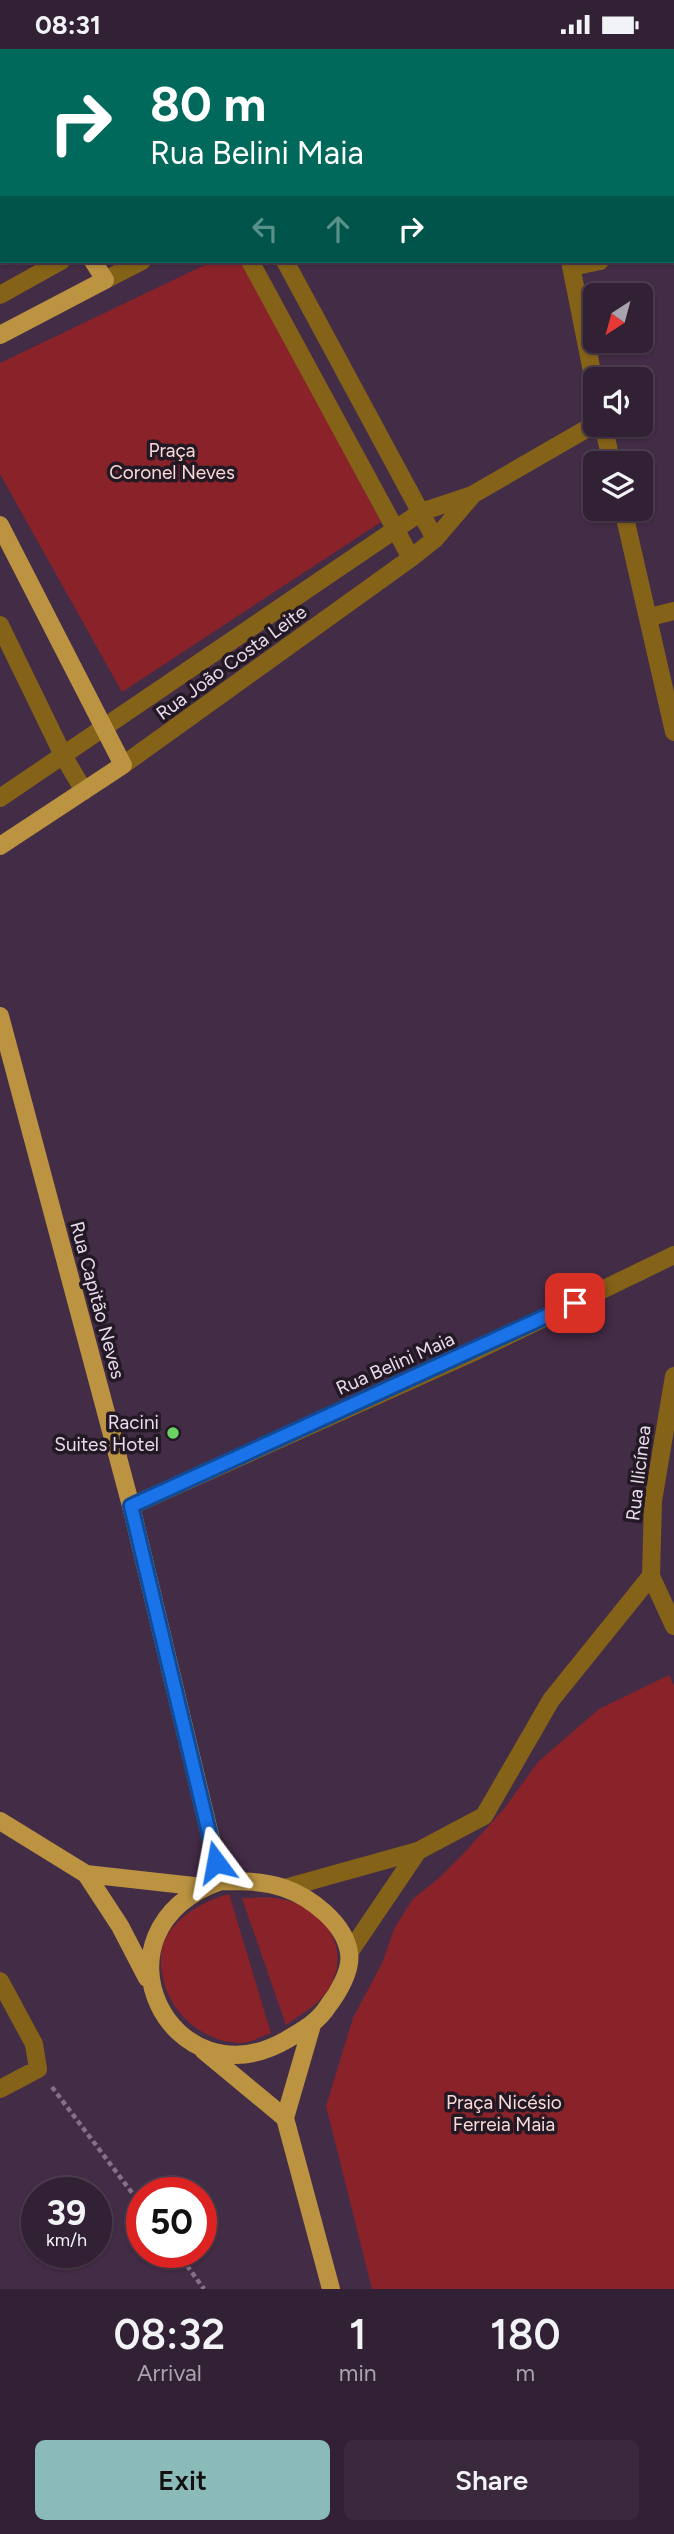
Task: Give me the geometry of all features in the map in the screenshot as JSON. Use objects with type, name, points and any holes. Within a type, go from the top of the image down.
[{"type":"main road","points":[[0,335],[105,280],[94,263]]},
{"type":"main road","points":[[0,525],[123,765]]},
{"type":"main road","name":"Rua João Costa Leite","points":[[0,846],[123,765]]},
{"type":"main road","name":"Rua Capitão Neves","points":[[0,1016],[131,1506],[221,1881]]},
{"type":"main road","points":[[0,1821],[86,1874],[120,1926],[165,2015],[182,2036],[285,2118]]},
{"type":"main road","points":[[86,1874],[202,1887]]},
{"type":"main road","points":[[149,1981],[150,1944],[176,1906],[202,1887],[221,1881],[255,1882],[285,1888],[317,1907],[336,1923],[349,1953],[344,1980],[327,2008],[312,2025],[275,2047],[244,2056],[202,2050]]},
{"type":"main road","points":[[312,2025],[285,2118],[331,2289]]},
{"type":"street","points":[[0,295],[57,263]]},
{"type":"street","points":[[105,280],[138,263]]},
{"type":"street","points":[[251,263],[411,558]]},
{"type":"street","points":[[286,263],[435,539]]},
{"type":"street","points":[[571,264],[591,367]]},
{"type":"street","name":"Rua João Costa Leite","points":[[0,797],[64,757],[421,512],[472,495],[583,431]]},
{"type":"street","name":"Rua João Costa Leite","points":[[123,765],[411,558],[435,539],[472,495]]},
{"type":"street","points":[[627,521],[674,732]]},
{"type":"street","points":[[650,617],[674,611]]},
{"type":"street","points":[[0,625],[64,757],[84,791]]},
{"type":"street","name":"Rua Belini Maia","points":[[131,1506],[476,1351],[674,1255]]},
{"type":"street","name":"Rua Ilicínea","points":[[651,1576],[653,1501],[674,1376]]},
{"type":"street","points":[[285,1888],[418,1851],[484,1815],[551,1700],[651,1576],[674,1626]]},
{"type":"street","points":[[349,1953],[418,1851]]},
{"type":"street","points":[[0,1981],[34,2044],[38,2069],[0,2089]]},
{"type":"path","points":[[38,2069],[126,2185]]},
{"type":"path","points":[[189,2268],[204,2289]]},
{"type":"green space","name":"Praça Coronel Neves","points":[[209,263],[244,263],[381,522],[122,692],[0,474],[0,363]]},
{"type":"green space","name":"Praça Nicésio Ferreia Maia","points":[[669,1675],[674,1686],[674,2289],[372,2289],[326,2106],[353,2018],[382,1963],[395,1927],[413,1899],[439,1878],[503,1810],[538,1762],[599,1709]]},
{"type":"green space","points":[[229,1894],[271,2033],[245,2043],[224,2041],[195,2027],[173,2003],[162,1972],[161,1955],[164,1943],[177,1923],[196,1908]]},
{"type":"green space","points":[[242,1898],[275,1898],[307,1909],[329,1930],[335,1944],[338,1959],[335,1975],[327,1991],[313,2006],[286,2025]]},
{"type":"place","name":"Racini Suites Hotel","points":[[173,1433]]},
{"type":"route","points":[[216,1862],[131,1506],[476,1351],[575,1303]]}]
